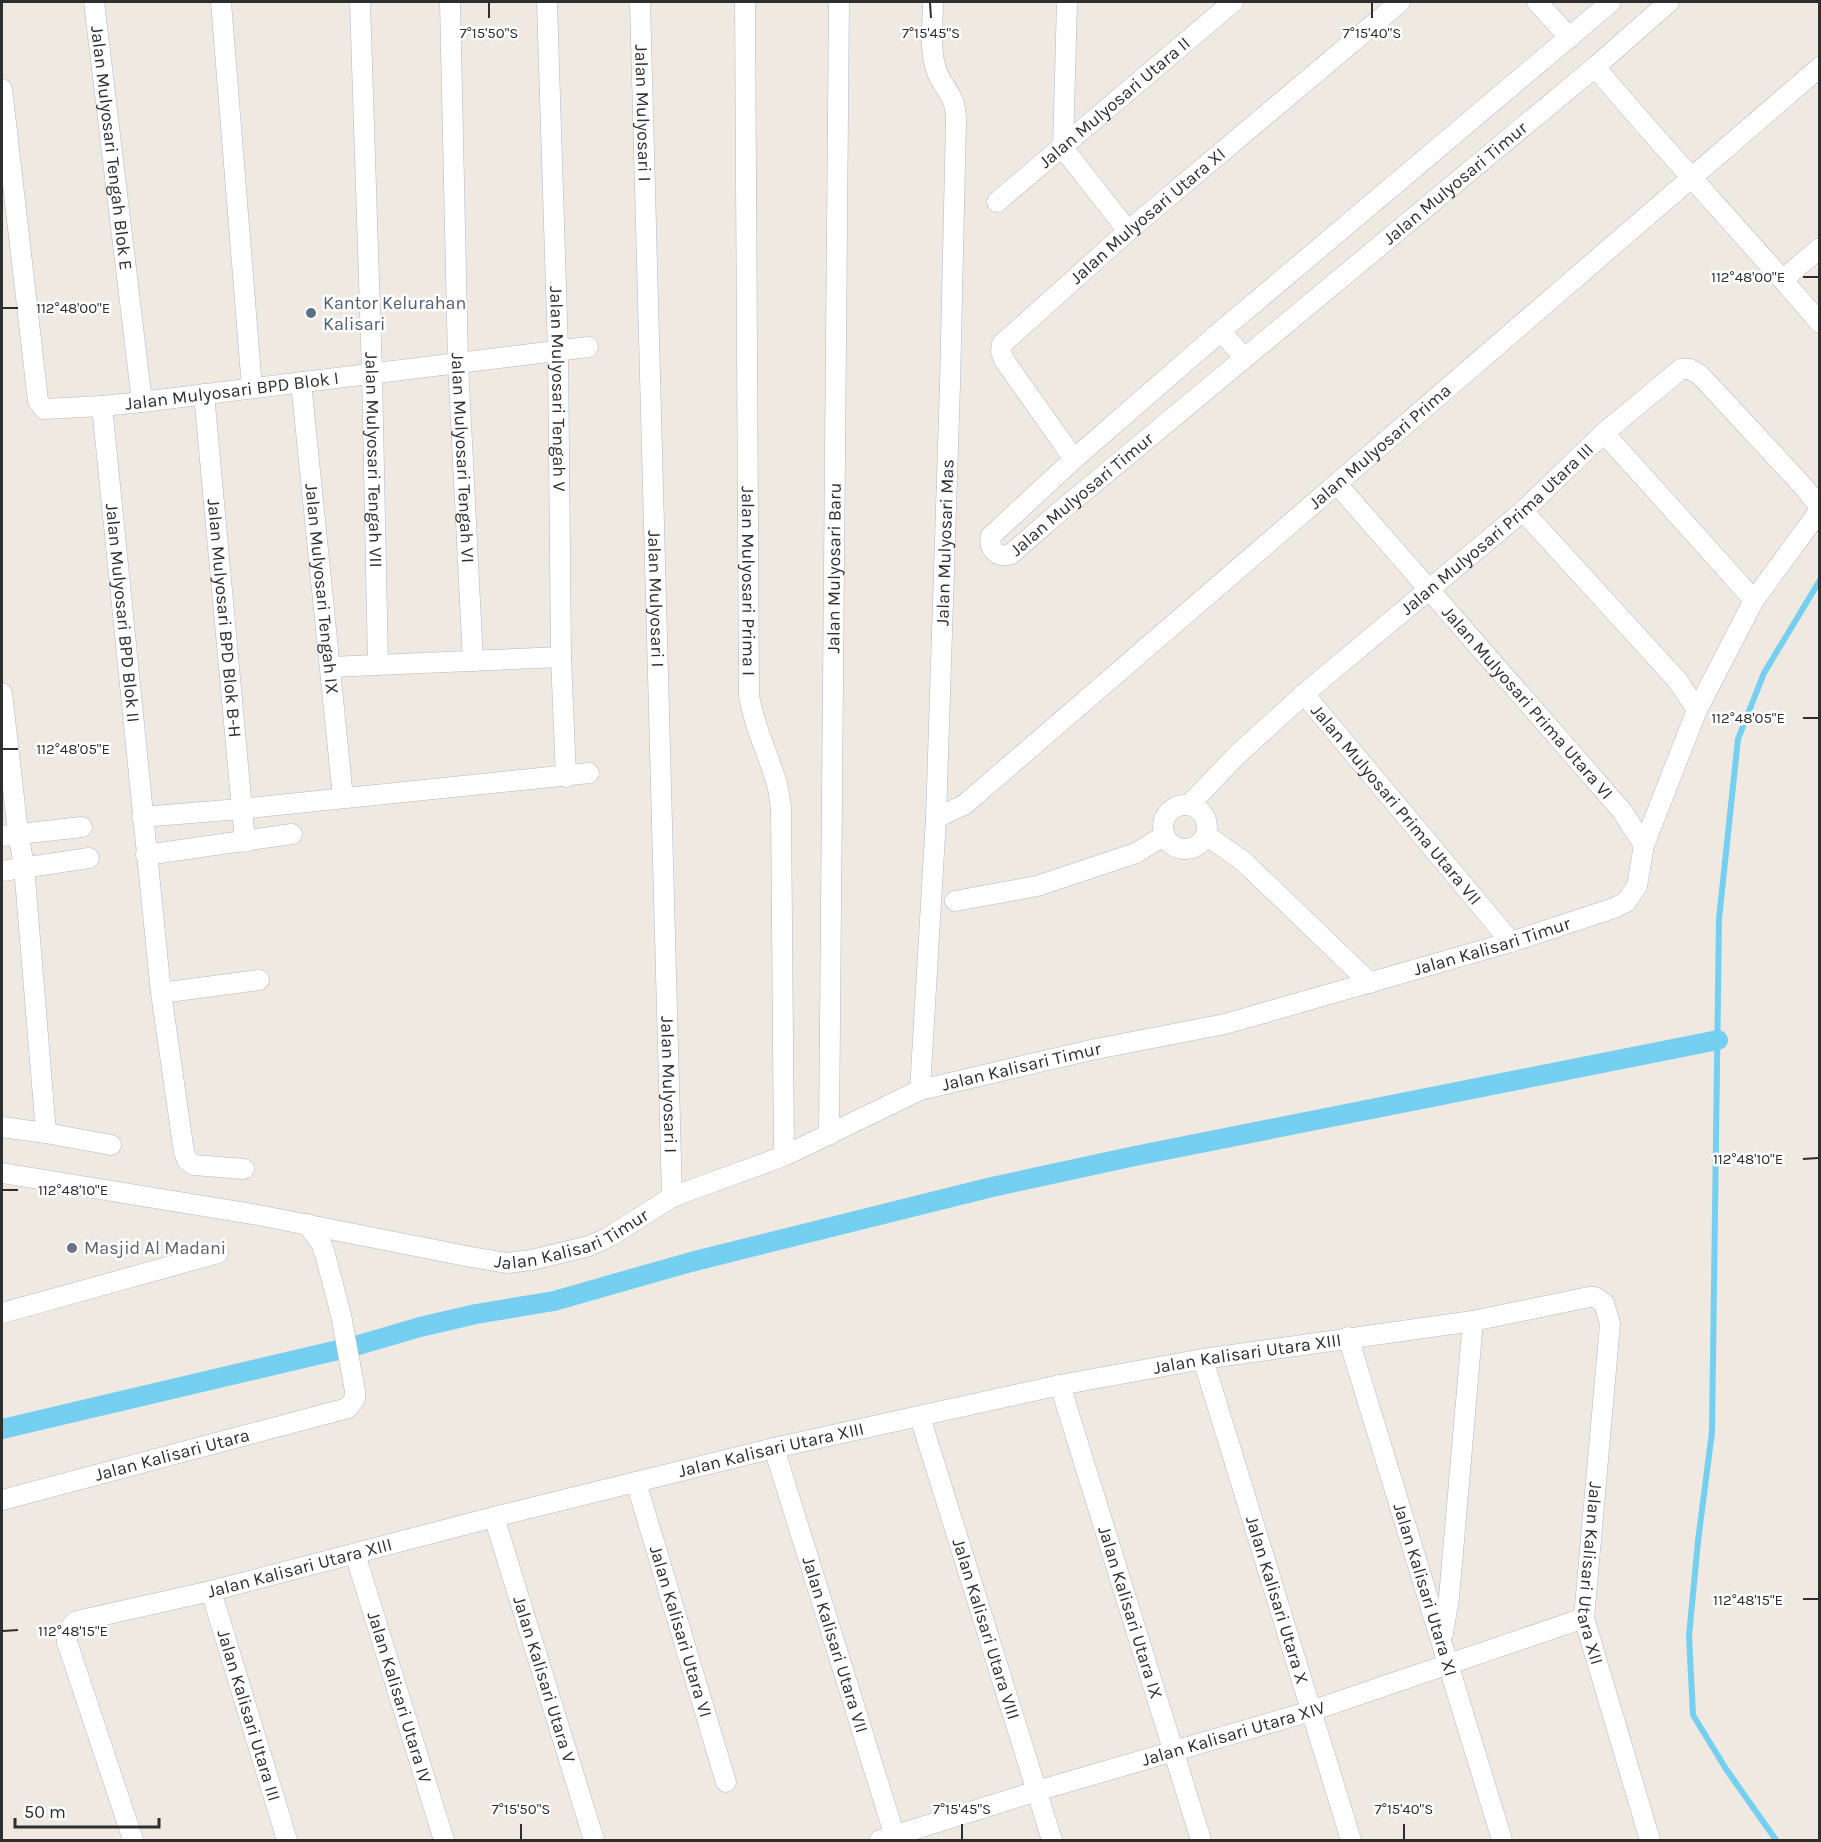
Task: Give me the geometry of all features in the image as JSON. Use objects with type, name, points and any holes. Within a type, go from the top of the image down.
[{"type":"street","name":"Jalan Mulyosari Tengah Blok E","points":[[94,2],[142,402]]},
{"type":"street","points":[[222,2],[252,388]]},
{"type":"street","name":"Jalan Mulyosari Tengah VII","points":[[360,2],[372,373],[378,665]]},
{"type":"street","name":"Jalan Mulyosari Tengah VI","points":[[450,2],[458,363],[473,661]]},
{"type":"street","name":"Jalan Mulyosari Tengah V","points":[[547,2],[558,351],[561,657],[566,777]]},
{"type":"street","name":"Jalan Mulyosari I","points":[[640,2],[672,1197]]},
{"type":"street","name":"Jalan Mulyosari Prima I","points":[[745,2],[749,695],[759,736],[777,783],[782,809],[784,1156]]},
{"type":"street","name":"Jalan Mulyosari Baru","points":[[829,1135],[839,2]]},
{"type":"street","name":"Jalan Mulyosari Mas","points":[[921,1090],[936,818],[956,121],[952,96],[939,78],[934,63],[932,51],[933,2]]},
{"type":"street","points":[[1067,2],[1063,148],[1128,231]]},
{"type":"street","name":"Jalan Mulyosari Utara II","points":[[996,202],[1063,148],[1233,2]]},
{"type":"street","name":"Jalan Mulyosari Utara XI","points":[[1074,459],[1004,360],[1001,348],[1004,341],[1128,231],[1400,2]]},
{"type":"street","points":[[1537,2],[1570,38]]},
{"type":"street","name":"Jalan Mulyosari Timur","points":[[1611,2],[1221,331],[1074,459],[991,536],[990,544],[997,554],[1003,556],[1011,554],[1669,2]]},
{"type":"street","points":[[1595,66],[1672,157],[1820,323]]},
{"type":"street","name":"Jalan Mulyosari Prima","points":[[936,818],[963,806],[1820,67]]},
{"type":"street","name":"Jalan Mulyosari BPD Blok I","points":[[2,89],[38,401],[44,409],[142,402],[588,347]]},
{"type":"street","points":[[1782,279],[1820,248]]},
{"type":"street","points":[[1221,331],[1244,358]]},
{"type":"street","name":"Jalan Mulyosari Prima Utara III","points":[[1188,805],[1238,754],[1304,694],[1523,511],[1604,433],[1676,371],[1690,369],[1700,375],[1802,485],[1820,508]]},
{"type":"street","name":"Jalan Mulyosari Tengah IX","points":[[302,382],[343,798]]},
{"type":"street","name":"Jalan Mulyosari BPD Blok B-H","points":[[204,394],[240,809],[245,842]]},
{"type":"street","name":"Jalan Mulyosari BPD Blok II","points":[[102,406],[146,855],[184,1152],[190,1163],[197,1166],[244,1169]]},
{"type":"street","points":[[1604,433],[1754,600]]},
{"type":"street","name":"Jalan Mulyosari Prima Utara VI","points":[[1337,484],[1622,811],[1644,845]]},
{"type":"street","name":"Jalan Kalisari Timur","points":[[2,1173],[307,1224],[471,1257],[507,1263],[521,1262],[599,1241],[672,1197],[784,1156],[921,1090],[1091,1050],[1225,1024],[1365,977],[1511,942],[1614,908],[1626,902],[1637,886],[1644,845],[1697,710],[1754,600],[1820,508]]},
{"type":"street","points":[[1523,511],[1678,681],[1697,710]]},
{"type":"street","points":[[330,667],[561,657]]},
{"type":"street","points":[[2,693],[10,834],[24,866],[46,1132]]},
{"type":"street","name":"Jalan Mulyosari Prima Utara VII","points":[[1304,694],[1511,942]]},
{"type":"street","points":[[142,817],[589,773]]},
{"type":"street","points":[[1188,805],[1202,812],[1207,827],[1206,835],[1198,845],[1185,849],[1173,845],[1165,835],[1163,827],[1168,813],[1174,808],[1188,805]]},
{"type":"street","points":[[10,834],[82,827]]},
{"type":"street","points":[[146,855],[292,834]]},
{"type":"street","points":[[955,901],[1037,886],[1136,853],[1165,835]]},
{"type":"street","points":[[1206,835],[1243,861],[1365,977]]},
{"type":"street","points":[[2,871],[88,858]]},
{"type":"street","points":[[162,993],[259,980]]},
{"type":"street","points":[[2,1127],[46,1132],[111,1145]]},
{"type":"street","name":"Jalan Kalisari Utara","points":[[2,1500],[348,1408],[355,1398],[350,1362],[325,1254],[307,1224]]},
{"type":"street","points":[[2,1313],[218,1253]]},
{"type":"street","name":"Jalan Kalisari Utara XIII","points":[[133,1840],[67,1642],[68,1632],[77,1621],[211,1591],[494,1517],[774,1448],[1060,1385],[1203,1359],[1473,1321],[1589,1297],[1602,1300]]},
{"type":"street","name":"Jalan Kalisari Utara XII","points":[[1602,1300],[1609,1315],[1609,1342],[1584,1618],[1650,1840]]},
{"type":"street","points":[[1442,1639],[1449,1598],[1473,1321]]},
{"type":"street","name":"Jalan Kalisari Utara XI","points":[[1348,1337],[1503,1840]]},
{"type":"street","name":"Jalan Kalisari Utara X","points":[[1203,1359],[1351,1840]]},
{"type":"street","name":"Jalan Kalisari Utara IX","points":[[1060,1385],[1202,1840]]},
{"type":"street","name":"Jalan Kalisari Utara VIII","points":[[920,1416],[1052,1840]]},
{"type":"street","name":"Jalan Kalisari Utara VII","points":[[774,1448],[890,1839]]},
{"type":"street","name":"Jalan Kalisari Utara VI","points":[[636,1482],[726,1782]]},
{"type":"street","name":"Jalan Kalisari Utara V","points":[[494,1517],[594,1840]]},
{"type":"street","name":"Jalan Kalisari Utara IV","points":[[355,1554],[444,1840]]},
{"type":"street","name":"Jalan Kalisari Utara III","points":[[211,1591],[287,1840]]},
{"type":"street","name":"Jalan Kalisari Utara XIV","points":[[890,1839],[1037,1791],[1311,1710],[1584,1618]]},
{"type":"waterway","points":[[1776,1840],[1726,1769],[1693,1715],[1689,1636],[1712,1432],[1719,919],[1738,739],[1764,673],[1820,580]]},
{"type":"waterway","points":[[2,1429],[355,1346],[476,1314],[554,1301],[691,1262],[992,1187],[1135,1156],[1718,1040]]},
{"type":"place","name":"Kantor Kelurahan Kalisari","points":[[311,313]]},
{"type":"place","name":"Masjid Al Madani","points":[[72,1248]]}]
